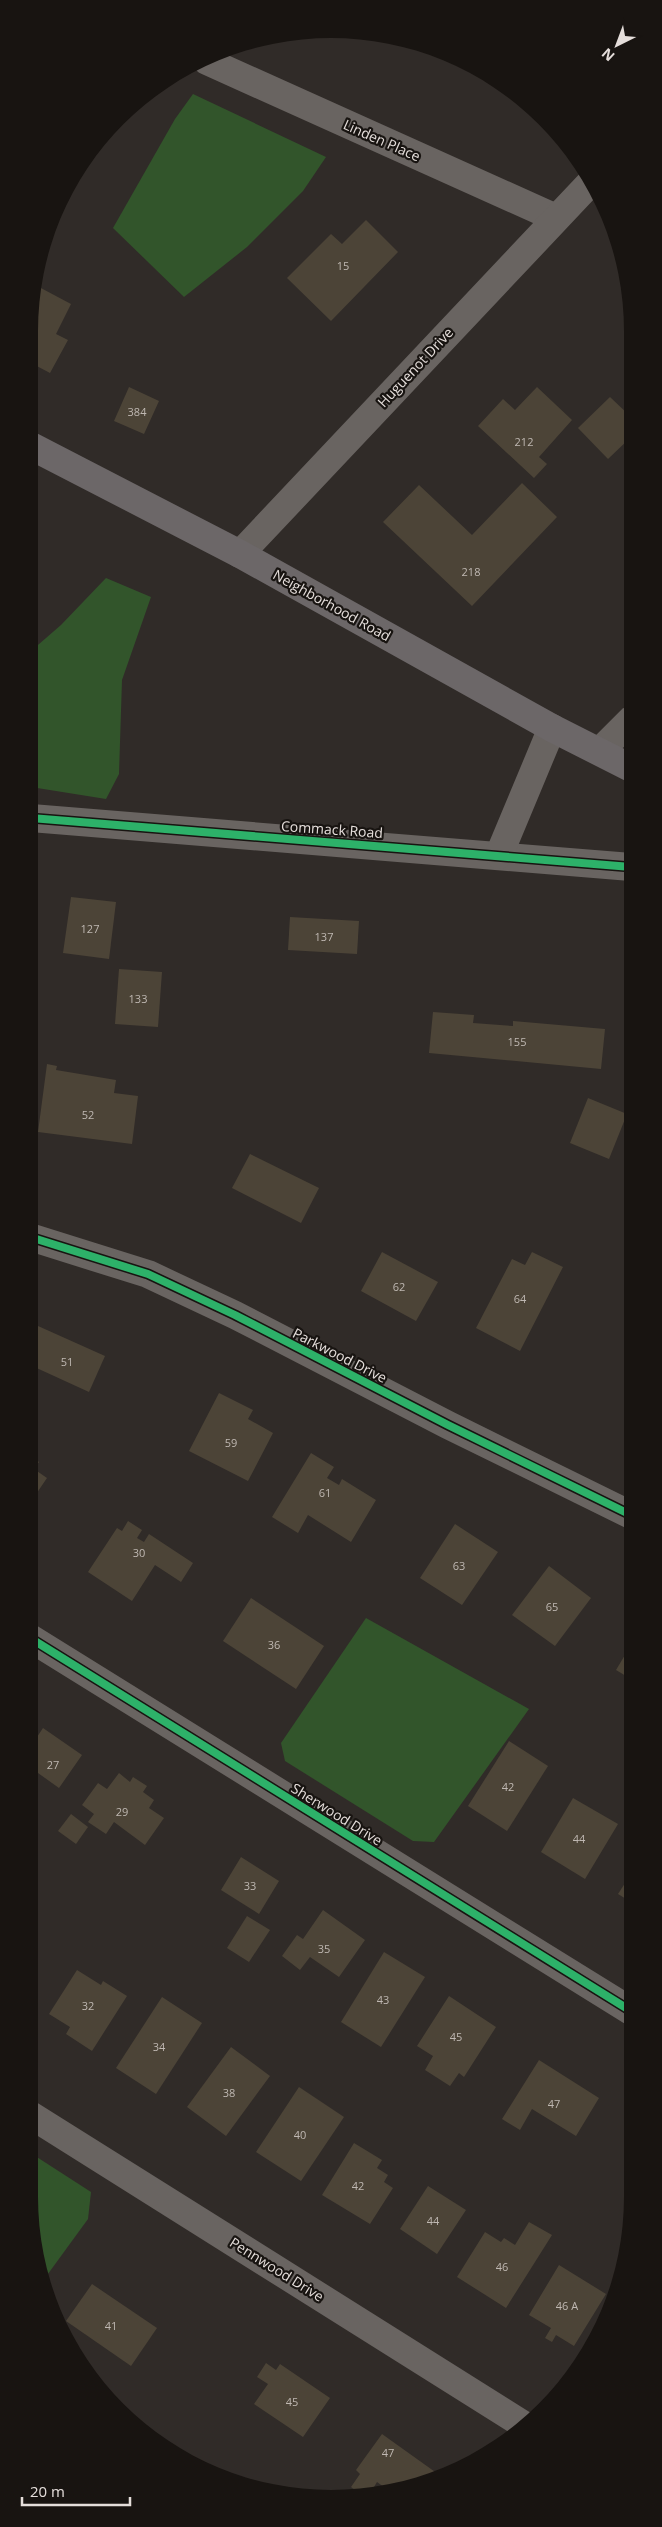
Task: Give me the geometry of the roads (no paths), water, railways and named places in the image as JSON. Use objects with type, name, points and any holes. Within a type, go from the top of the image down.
[{"type":"main road","name":"Neighborhood Road","points":[[38,450],[240,554],[552,728],[624,764]]},
{"type":"street","name":"Linden Place","points":[[211,64],[556,218]]},
{"type":"street","name":"Huguenot Drive","points":[[240,554],[586,187]]},
{"type":"street","points":[[600,751],[624,727]]},
{"type":"street","points":[[499,855],[552,728]]},
{"type":"street","name":"Commack Road","points":[[38,819],[624,866]]},
{"type":"street","name":"Parkwood Drive","points":[[38,1240],[148,1274],[235,1315],[448,1425],[624,1512]]},
{"type":"street","name":"Sherwood Drive","points":[[38,1643],[624,2007]]},
{"type":"street","name":"Pennwood Drive","points":[[38,2120],[519,2422]]}]
